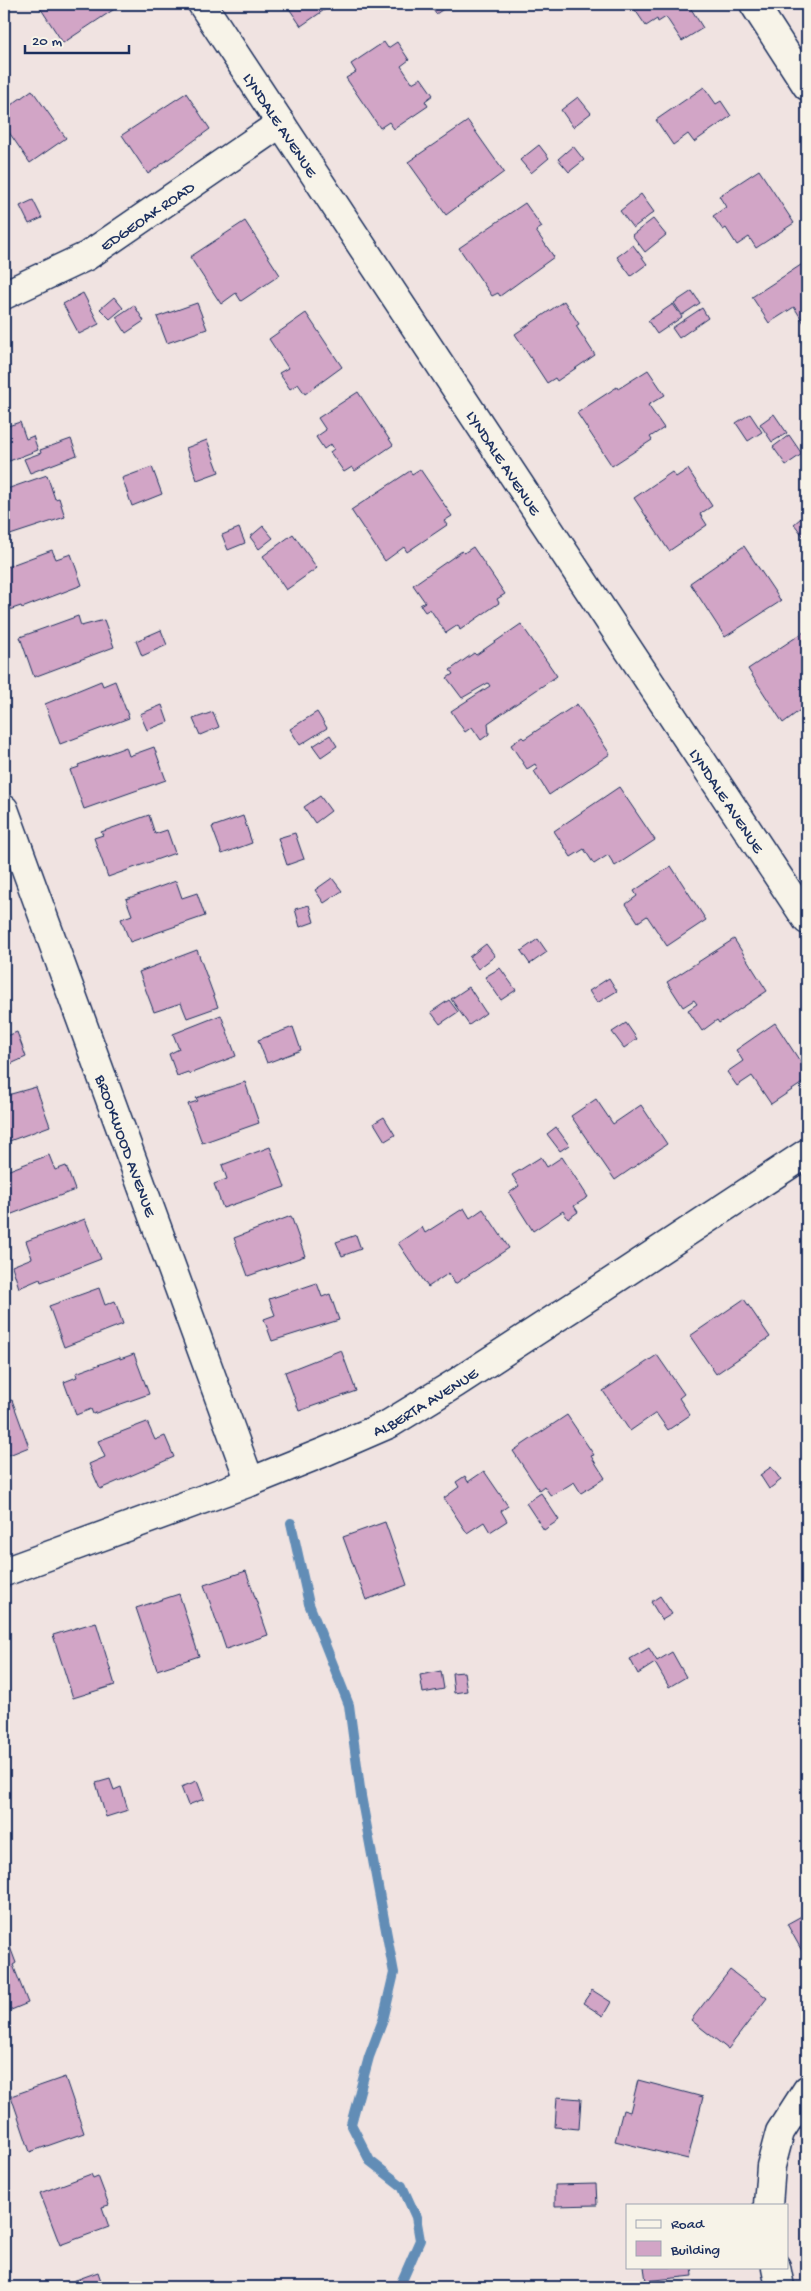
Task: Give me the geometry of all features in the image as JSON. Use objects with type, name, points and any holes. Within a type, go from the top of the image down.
[{"type":"street","name":"LYNDALE AVENUE","points":[[202,4],[807,920]]},
{"type":"street","points":[[754,4],[807,86]]},
{"type":"street","name":"EDGEOAK ROAD","points":[[4,295],[87,256],[281,123]]},
{"type":"street","name":"BROOKWOOD AVENUE","points":[[4,809],[250,1482]]},
{"type":"street","name":"ALBERTA AVENUE","points":[[4,1572],[250,1482],[389,1424],[456,1383],[807,1153]]},
{"type":"street","points":[[768,2204],[771,2166],[780,2132],[807,2090]]},
{"type":"street","points":[[776,2268],[780,2287]]},
{"type":"building","points":[[42,4],[122,4],[63,43],[39,6]]},
{"type":"building","points":[[286,4],[333,4],[301,26]]},
{"type":"building","points":[[429,4],[451,4],[436,14]]},
{"type":"building","points":[[631,4],[688,4],[703,28],[682,41],[666,17],[658,22],[657,19],[646,26]]},
{"type":"building","points":[[384,42],[388,48],[397,42],[409,60],[401,66],[412,83],[421,78],[433,95],[425,101],[428,106],[394,129],[389,122],[380,128],[346,78],[356,72],[351,64]]},
{"type":"building","points":[[704,87],[716,104],[721,101],[731,116],[694,142],[688,134],[673,145],[656,120]]},
{"type":"building","points":[[32,90],[66,138],[30,163],[4,125],[4,110]]},
{"type":"building","points":[[186,93],[210,129],[148,174],[122,135]]},
{"type":"building","points":[[578,97],[591,113],[573,127],[561,110]]},
{"type":"building","points":[[468,121],[504,172],[446,215],[408,162]]},
{"type":"building","points":[[539,145],[549,158],[531,173],[520,160]]},
{"type":"building","points":[[573,146],[584,160],[569,172],[558,159]]},
{"type":"building","points":[[759,170],[794,223],[756,248],[749,237],[737,245],[726,228],[723,230],[713,216],[726,207],[719,196]]},
{"type":"building","points":[[641,194],[654,212],[633,228],[620,211]]},
{"type":"building","points":[[33,200],[42,218],[29,224],[20,206]]},
{"type":"building","points":[[525,203],[542,227],[536,231],[554,257],[500,296],[498,293],[492,296],[459,248]]},
{"type":"building","points":[[653,219],[666,235],[645,252],[632,235]]},
{"type":"building","points":[[245,221],[280,275],[241,301],[236,293],[221,304],[190,257]]},
{"type":"building","points":[[633,245],[647,264],[631,276],[617,257]]},
{"type":"building","points":[[807,261],[807,328],[794,307],[769,323],[752,297]]},
{"type":"building","points":[[692,291],[700,303],[682,315],[674,303]]},
{"type":"building","points":[[83,293],[99,324],[79,334],[63,304]]},
{"type":"building","points":[[114,297],[123,308],[110,319],[100,309]]},
{"type":"building","points":[[564,301],[579,324],[576,326],[595,355],[557,381],[555,378],[547,383],[515,334]]},
{"type":"building","points":[[197,303],[207,329],[167,343],[157,317]]},
{"type":"building","points":[[673,304],[682,317],[657,334],[648,321]]},
{"type":"building","points":[[134,305],[144,321],[126,333],[116,317]]},
{"type":"building","points":[[702,308],[708,318],[679,338],[672,328]]},
{"type":"building","points":[[306,313],[342,367],[305,394],[298,384],[290,389],[279,373],[288,368],[269,339]]},
{"type":"building","points":[[648,370],[665,395],[648,405],[664,428],[650,437],[652,440],[612,466],[577,413],[617,387],[618,389]]},
{"type":"building","points":[[358,392],[393,445],[355,471],[352,467],[344,472],[330,452],[334,449],[331,444],[324,449],[316,437],[326,430],[318,418]]},
{"type":"building","points":[[750,414],[762,432],[748,441],[736,423]]},
{"type":"building","points":[[774,414],[787,433],[772,442],[760,424]]},
{"type":"building","points":[[4,416],[8,426],[20,422],[26,439],[33,436],[38,450],[4,463]]},
{"type":"building","points":[[789,435],[802,454],[786,465],[773,447]]},
{"type":"building","points":[[71,439],[77,455],[30,473],[24,459],[41,453],[40,450]]},
{"type":"building","points":[[207,440],[219,472],[197,480],[186,448]]},
{"type":"building","points":[[152,467],[162,494],[132,506],[122,478]]},
{"type":"building","points":[[420,469],[452,516],[444,521],[447,525],[407,552],[404,547],[385,561],[351,510],[410,471],[412,474]]},
{"type":"building","points":[[688,469],[712,506],[700,514],[707,525],[669,551],[634,498],[672,472],[676,477]]},
{"type":"building","points":[[47,475],[55,499],[59,498],[65,517],[4,537],[4,490]]},
{"type":"building","points":[[807,513],[807,541],[794,524]]},
{"type":"building","points":[[263,526],[273,538],[259,549],[250,537]]},
{"type":"building","points":[[239,528],[245,543],[228,550],[222,535]]},
{"type":"building","points":[[293,534],[317,568],[286,590],[263,556]]},
{"type":"building","points":[[744,546],[781,601],[725,637],[690,583]]},
{"type":"building","points":[[473,547],[505,594],[497,599],[499,603],[460,630],[458,625],[446,633],[430,609],[425,612],[420,605],[425,602],[413,585],[462,551],[464,553]]},
{"type":"building","points":[[52,550],[56,559],[71,554],[82,585],[22,608],[21,606],[9,610],[4,595],[4,570],[7,569],[6,567]]},
{"type":"building","points":[[78,616],[81,626],[104,620],[114,647],[34,677],[20,637]]},
{"type":"building","points":[[521,624],[557,676],[488,723],[489,734],[481,740],[472,727],[465,732],[451,711],[490,686],[488,683],[462,698],[447,678],[453,674],[450,670],[474,653],[476,655]]},
{"type":"building","points":[[161,630],[167,645],[142,656],[136,641]]},
{"type":"building","points":[[807,630],[807,705],[783,723],[748,669]]},
{"type":"building","points":[[101,681],[103,686],[115,681],[129,718],[60,744],[45,704]]},
{"type":"building","points":[[577,704],[610,754],[549,795],[534,771],[538,769],[535,764],[527,769],[511,745],[522,737],[524,739]]},
{"type":"building","points":[[162,705],[168,722],[147,730],[140,714]]},
{"type":"building","points":[[213,712],[219,727],[200,735],[193,719]]},
{"type":"building","points":[[317,712],[327,728],[300,745],[290,729]]},
{"type":"building","points":[[330,735],[337,746],[321,757],[313,746]]},
{"type":"building","points":[[126,747],[129,756],[154,747],[166,780],[84,809],[70,770],[79,767],[78,765]]},
{"type":"building","points":[[619,787],[655,840],[615,866],[608,855],[594,864],[584,849],[571,857],[554,831]]},
{"type":"building","points":[[320,796],[331,811],[315,823],[304,807]]},
{"type":"building","points":[[149,815],[155,834],[167,830],[175,853],[108,877],[94,838],[103,835],[101,832]]},
{"type":"building","points":[[243,816],[252,843],[222,854],[212,827]]},
{"type":"building","points":[[295,833],[304,859],[287,865],[278,838]]},
{"type":"building","points":[[671,866],[706,920],[667,946],[647,916],[638,922],[626,904],[637,896],[634,891]]},
{"type":"building","points":[[332,878],[342,891],[324,903],[315,890]]},
{"type":"building","points":[[176,881],[182,898],[197,893],[205,916],[130,942],[121,919],[132,915],[126,899]]},
{"type":"building","points":[[309,905],[314,922],[300,927],[295,909]]},
{"type":"building","points":[[538,939],[547,952],[530,964],[521,951]]},
{"type":"building","points":[[734,939],[767,991],[719,1023],[717,1020],[702,1031],[688,1010],[697,1004],[694,1000],[683,1007],[667,982]]},
{"type":"building","points":[[486,944],[495,956],[478,969],[469,957]]},
{"type":"building","points":[[197,950],[218,1007],[187,1018],[181,1003],[154,1012],[139,972]]},
{"type":"building","points":[[500,968],[516,990],[501,1000],[485,977]]},
{"type":"building","points":[[609,978],[617,991],[597,1003],[589,991]]},
{"type":"building","points":[[469,987],[486,1013],[469,1025],[451,999]]},
{"type":"building","points":[[449,1000],[458,1012],[440,1024],[431,1012]]},
{"type":"building","points":[[221,1015],[236,1056],[189,1074],[188,1072],[177,1076],[169,1054],[179,1049],[173,1034]]},
{"type":"building","points":[[626,1023],[637,1039],[624,1048],[612,1032]]},
{"type":"building","points":[[775,1023],[807,1072],[807,1080],[771,1104],[752,1076],[737,1086],[727,1072],[743,1061],[736,1050]]},
{"type":"building","points":[[4,1027],[7,1036],[17,1032],[26,1057],[4,1067]]},
{"type":"building","points":[[293,1027],[301,1050],[267,1063],[258,1040]]},
{"type":"building","points":[[245,1082],[259,1123],[202,1143],[188,1104],[198,1101],[196,1098]]},
{"type":"building","points":[[36,1087],[50,1126],[4,1143],[4,1096]]},
{"type":"building","points":[[596,1099],[613,1124],[641,1105],[667,1144],[615,1180],[571,1116]]},
{"type":"building","points":[[384,1117],[395,1135],[385,1141],[374,1123]]},
{"type":"building","points":[[556,1127],[569,1145],[560,1151],[547,1134]]},
{"type":"building","points":[[270,1147],[285,1187],[223,1208],[214,1184],[227,1179],[222,1165]]},
{"type":"building","points":[[49,1155],[55,1170],[66,1166],[75,1190],[4,1217],[4,1192],[6,1191],[4,1172]]},
{"type":"building","points":[[541,1157],[547,1167],[562,1157],[588,1197],[574,1206],[578,1212],[568,1219],[563,1211],[533,1231],[509,1193],[519,1186],[512,1175]]},
{"type":"building","points":[[464,1208],[470,1218],[483,1209],[509,1248],[455,1284],[449,1273],[428,1287],[398,1243],[422,1227],[425,1233]]},
{"type":"building","points":[[291,1216],[305,1256],[248,1276],[234,1238]]},
{"type":"building","points":[[85,1219],[101,1259],[41,1282],[40,1279],[19,1288],[12,1266],[32,1258],[26,1241]]},
{"type":"building","points":[[356,1235],[361,1249],[342,1256],[336,1242]]},
{"type":"building","points":[[317,1283],[322,1297],[330,1294],[339,1320],[272,1341],[264,1319],[275,1315],[269,1299]]},
{"type":"building","points":[[99,1288],[105,1305],[115,1301],[123,1324],[64,1347],[49,1306]]},
{"type":"building","points":[[744,1299],[770,1337],[716,1374],[690,1336]]},
{"type":"building","points":[[341,1350],[356,1391],[299,1411],[285,1372]]},
{"type":"building","points":[[134,1354],[149,1394],[93,1414],[91,1409],[76,1415],[64,1382],[77,1377],[76,1373],[120,1357],[120,1359]]},
{"type":"building","points":[[657,1355],[684,1394],[679,1398],[690,1415],[668,1430],[656,1413],[630,1431],[603,1391]]},
{"type":"building","points":[[12,1400],[29,1447],[4,1457],[4,1402]]},
{"type":"building","points":[[567,1415],[594,1455],[591,1456],[605,1478],[581,1493],[574,1482],[551,1496],[544,1486],[539,1490],[513,1451]]},
{"type":"building","points":[[147,1422],[155,1440],[165,1436],[174,1457],[100,1489],[89,1464],[105,1457],[98,1441]]},
{"type":"building","points":[[771,1467],[781,1480],[769,1489],[760,1475]]},
{"type":"building","points":[[484,1471],[508,1506],[501,1511],[507,1521],[490,1532],[484,1522],[467,1533],[444,1498],[459,1487],[456,1482],[465,1476],[468,1482]]},
{"type":"building","points":[[541,1493],[559,1520],[544,1530],[526,1503]]},
{"type":"building","points":[[385,1522],[407,1585],[366,1600],[343,1537]]},
{"type":"building","points":[[246,1571],[268,1635],[226,1649],[204,1585]]},
{"type":"building","points":[[179,1594],[199,1656],[157,1670],[136,1608]]},
{"type":"building","points":[[660,1596],[672,1614],[662,1620],[651,1602]]},
{"type":"building","points":[[96,1622],[115,1685],[73,1698],[53,1635]]},
{"type":"building","points":[[649,1648],[657,1661],[672,1652],[686,1677],[669,1687],[655,1663],[638,1674],[630,1659]]},
{"type":"building","points":[[441,1671],[444,1689],[423,1693],[420,1675]]},
{"type":"building","points":[[464,1672],[467,1691],[454,1693],[452,1673]]},
{"type":"building","points":[[110,1779],[114,1790],[121,1787],[128,1810],[106,1817],[96,1783]]},
{"type":"building","points":[[197,1781],[204,1799],[188,1805],[181,1787]]},
{"type":"building","points":[[807,1913],[807,1960],[787,1924]]},
{"type":"building","points":[[7,1939],[16,1963],[13,1965],[28,2003],[4,2013],[4,1940]]},
{"type":"building","points":[[730,1970],[767,1998],[728,2049],[691,2020]]},
{"type":"building","points":[[592,1990],[611,2002],[603,2016],[583,2003]]},
{"type":"building","points":[[65,2077],[84,2133],[30,2152],[11,2096]]},
{"type":"building","points":[[638,2080],[703,2097],[688,2159],[615,2141],[623,2110],[630,2112]]},
{"type":"building","points":[[557,2097],[581,2099],[579,2129],[555,2127]]},
{"type":"building","points":[[91,2174],[93,2178],[98,2176],[109,2205],[102,2207],[109,2227],[60,2245],[40,2193]]},
{"type":"building","points":[[596,2184],[597,2205],[555,2206],[555,2185]]},
{"type":"building","points":[[644,2268],[692,2268],[693,2276],[646,2281]]},
{"type":"building","points":[[98,2272],[103,2287],[75,2287],[73,2281]]},
{"type":"waterway","points":[[291,1523],[309,1604],[349,1705],[361,1796],[394,1973],[383,2020],[369,2057],[351,2124],[370,2161],[402,2186],[416,2217],[420,2240],[402,2281],[403,2287]]}]
